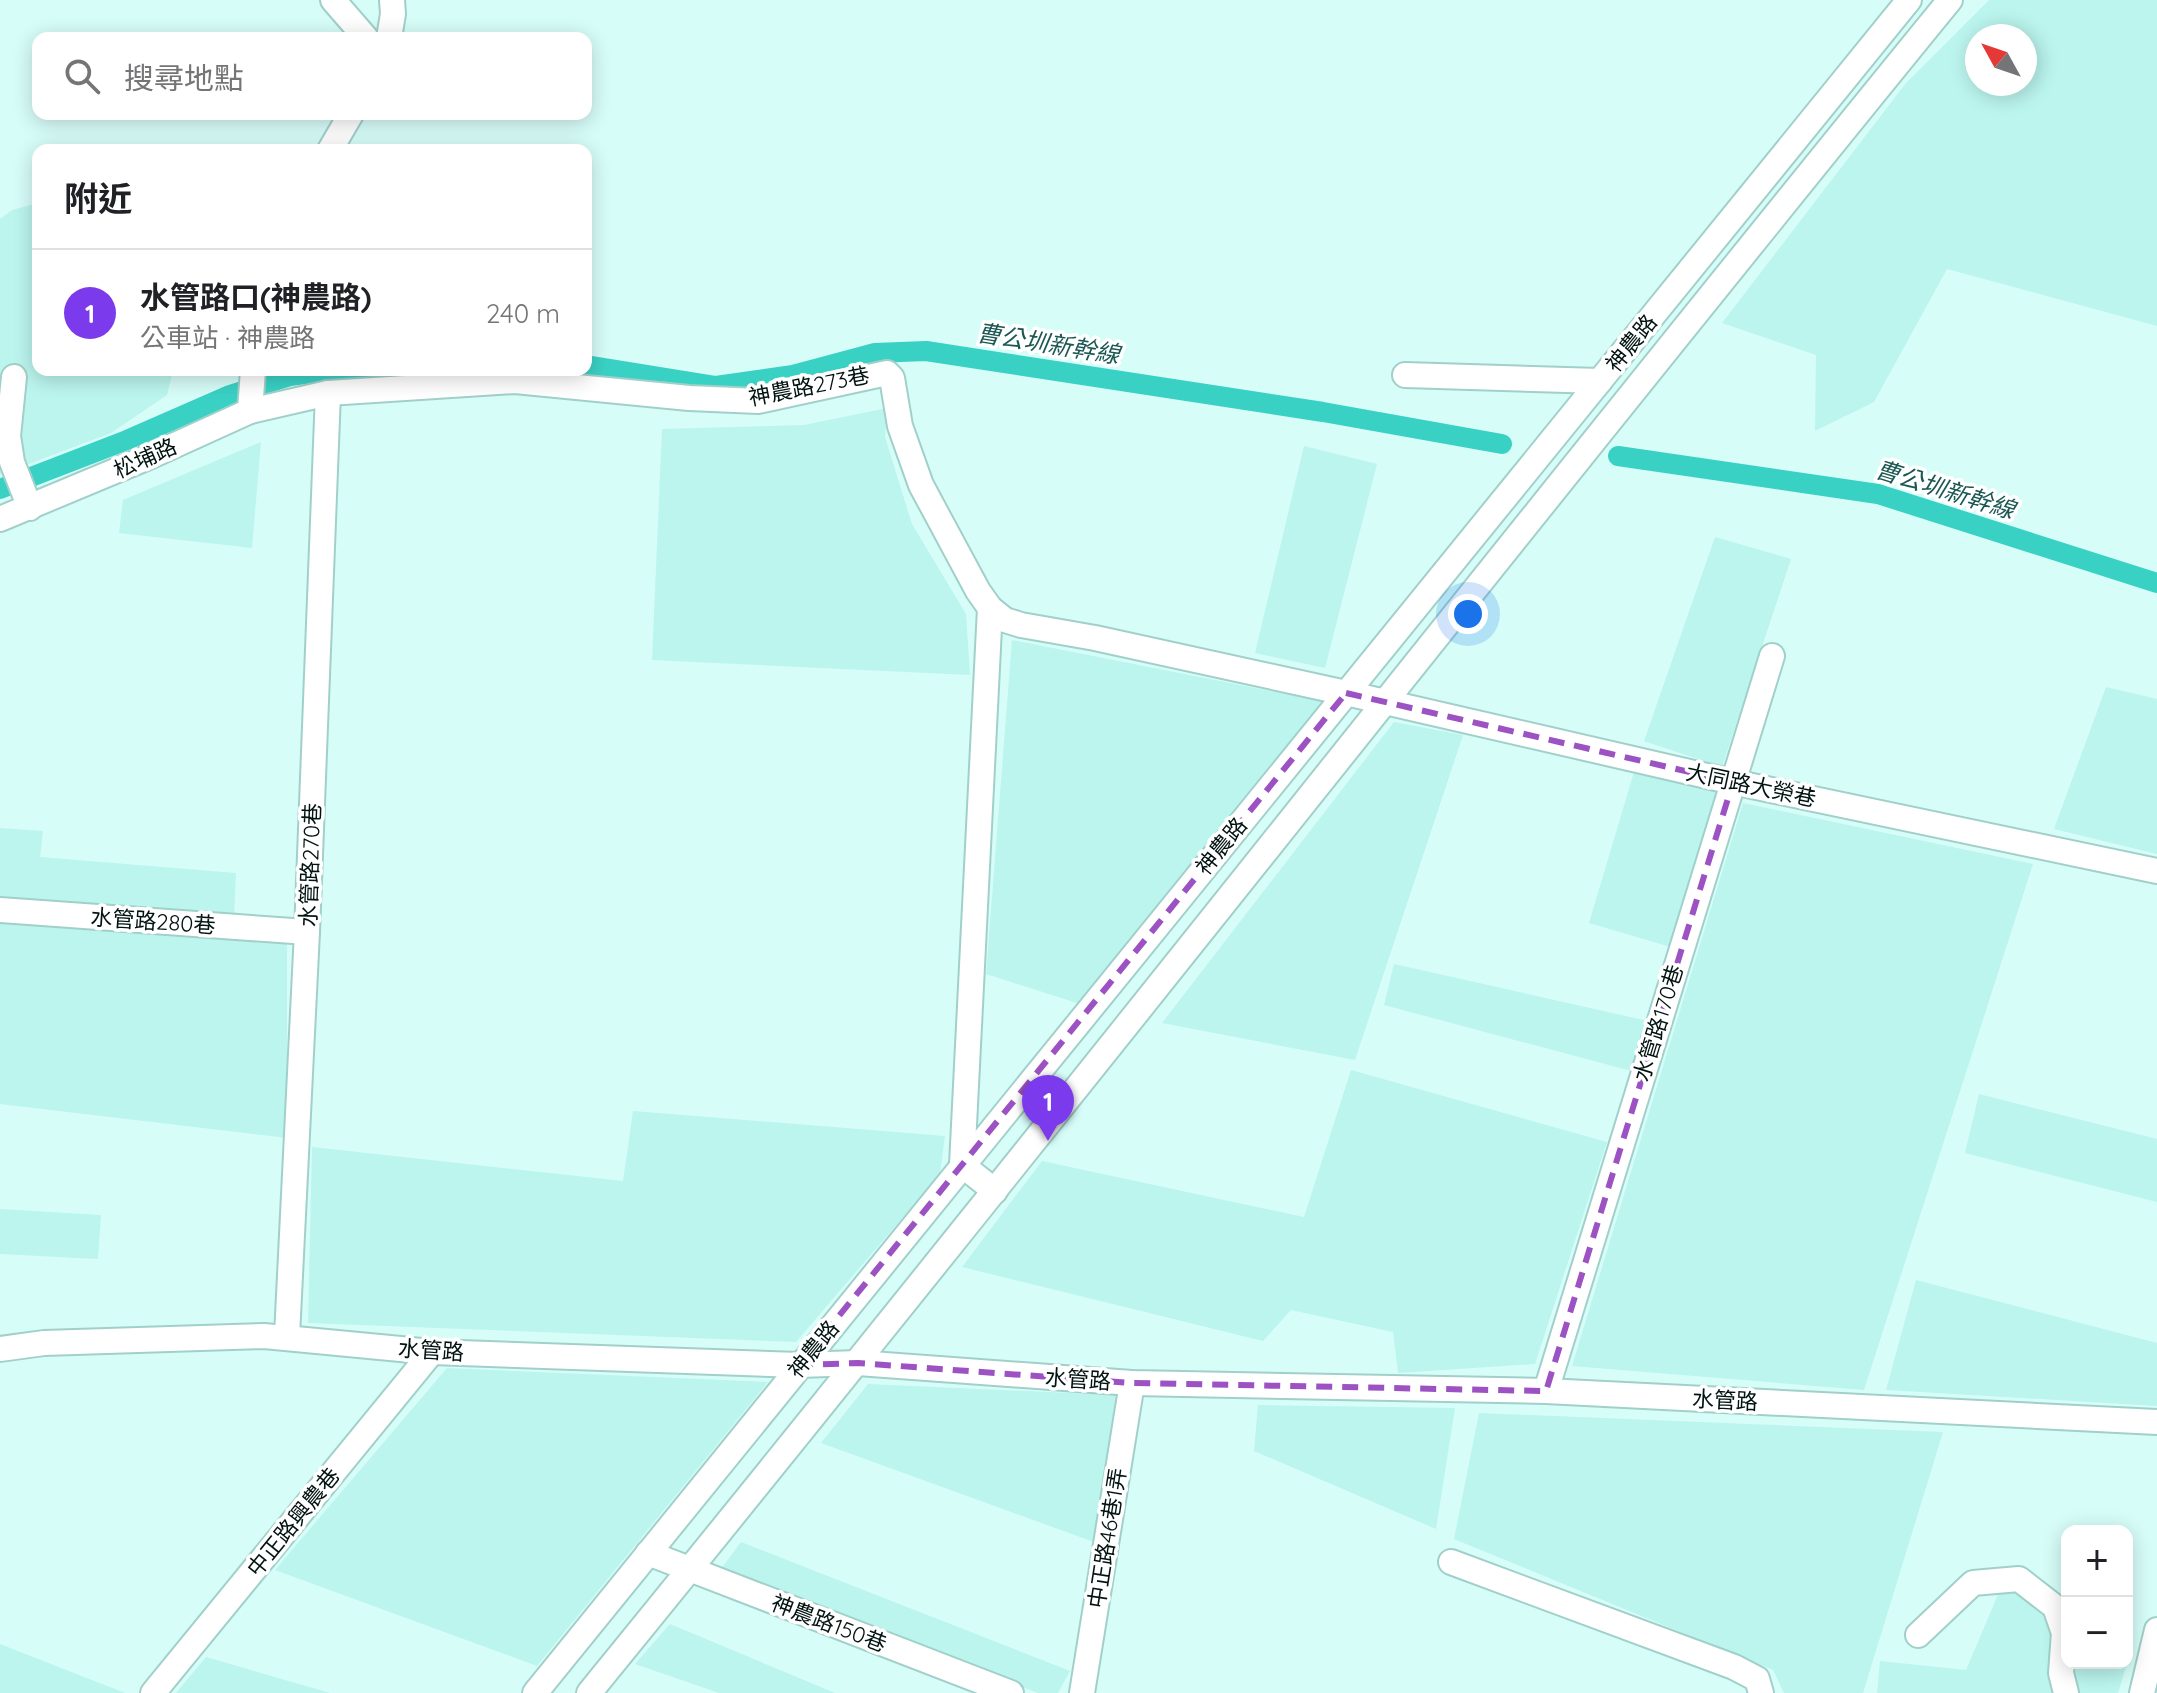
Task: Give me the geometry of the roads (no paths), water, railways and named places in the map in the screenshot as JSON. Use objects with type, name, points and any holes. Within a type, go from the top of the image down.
[{"type":"street","points":[[333,0],[361,32]]},
{"type":"street","points":[[391,32],[392,0]]},
{"type":"street","name":"神農路","points":[[535,1693],[1909,0]]},
{"type":"street","name":"神農路","points":[[589,1693],[858,1363],[1950,0]]},
{"type":"street","points":[[334,144],[348,120]]},
{"type":"street","name":"神農路273巷","points":[[250,408],[328,393],[515,381],[689,398],[758,401],[887,373],[892,378],[906,447],[921,485],[990,608]]},
{"type":"street","points":[[1405,375],[1600,381]]},
{"type":"street","points":[[250,408],[253,376]]},
{"type":"street","points":[[14,377],[8,436],[12,462],[28,502]]},
{"type":"street","name":"水管路270巷","points":[[287,1336],[307,932],[328,393]]},
{"type":"street","name":"松埔路","points":[[0,519],[28,502],[250,408]]},
{"type":"street","points":[[990,608],[1005,620],[1021,625],[1095,638],[1346,693]]},
{"type":"street","points":[[990,608],[962,1165],[995,1191]]},
{"type":"street","name":"水管路170巷","points":[[1546,1391],[1772,656]]},
{"type":"street","name":"大同路大榮巷","points":[[1346,693],[1733,782],[2157,871]]},
{"type":"street","name":"水管路280巷","points":[[0,910],[307,932]]},
{"type":"street","name":"水管路","points":[[0,1349],[44,1343],[287,1336],[432,1352],[799,1365],[858,1363],[1132,1383],[1546,1391],[2157,1422]]},
{"type":"street","name":"中正路興農巷","points":[[153,1693],[432,1352]]},
{"type":"street","name":"中正路46巷1弄","points":[[1082,1693],[1132,1383]]},
{"type":"street","name":"神農路150巷","points":[[648,1553],[1011,1693]]},
{"type":"street","points":[[1451,1562],[1734,1667],[1757,1679],[1761,1693]]},
{"type":"street","points":[[1918,1635],[1973,1583],[2019,1579],[2055,1607],[2064,1633],[2061,1673],[2066,1693]]},
{"type":"street","points":[[2142,1693],[2157,1630]]},
{"type":"waterway","name":"曹公圳新幹線","points":[[592,366],[716,386],[793,375],[875,353],[926,351],[1323,412],[1502,444]]},
{"type":"waterway","name":"曹公圳新幹線","points":[[0,489],[127,440],[230,395],[290,376]]},
{"type":"waterway","name":"曹公圳新幹線","points":[[1618,456],[1878,494],[2157,583]]},
{"type":"place","name":"水管路口(神農路)","points":[[1048,1141]]}]
